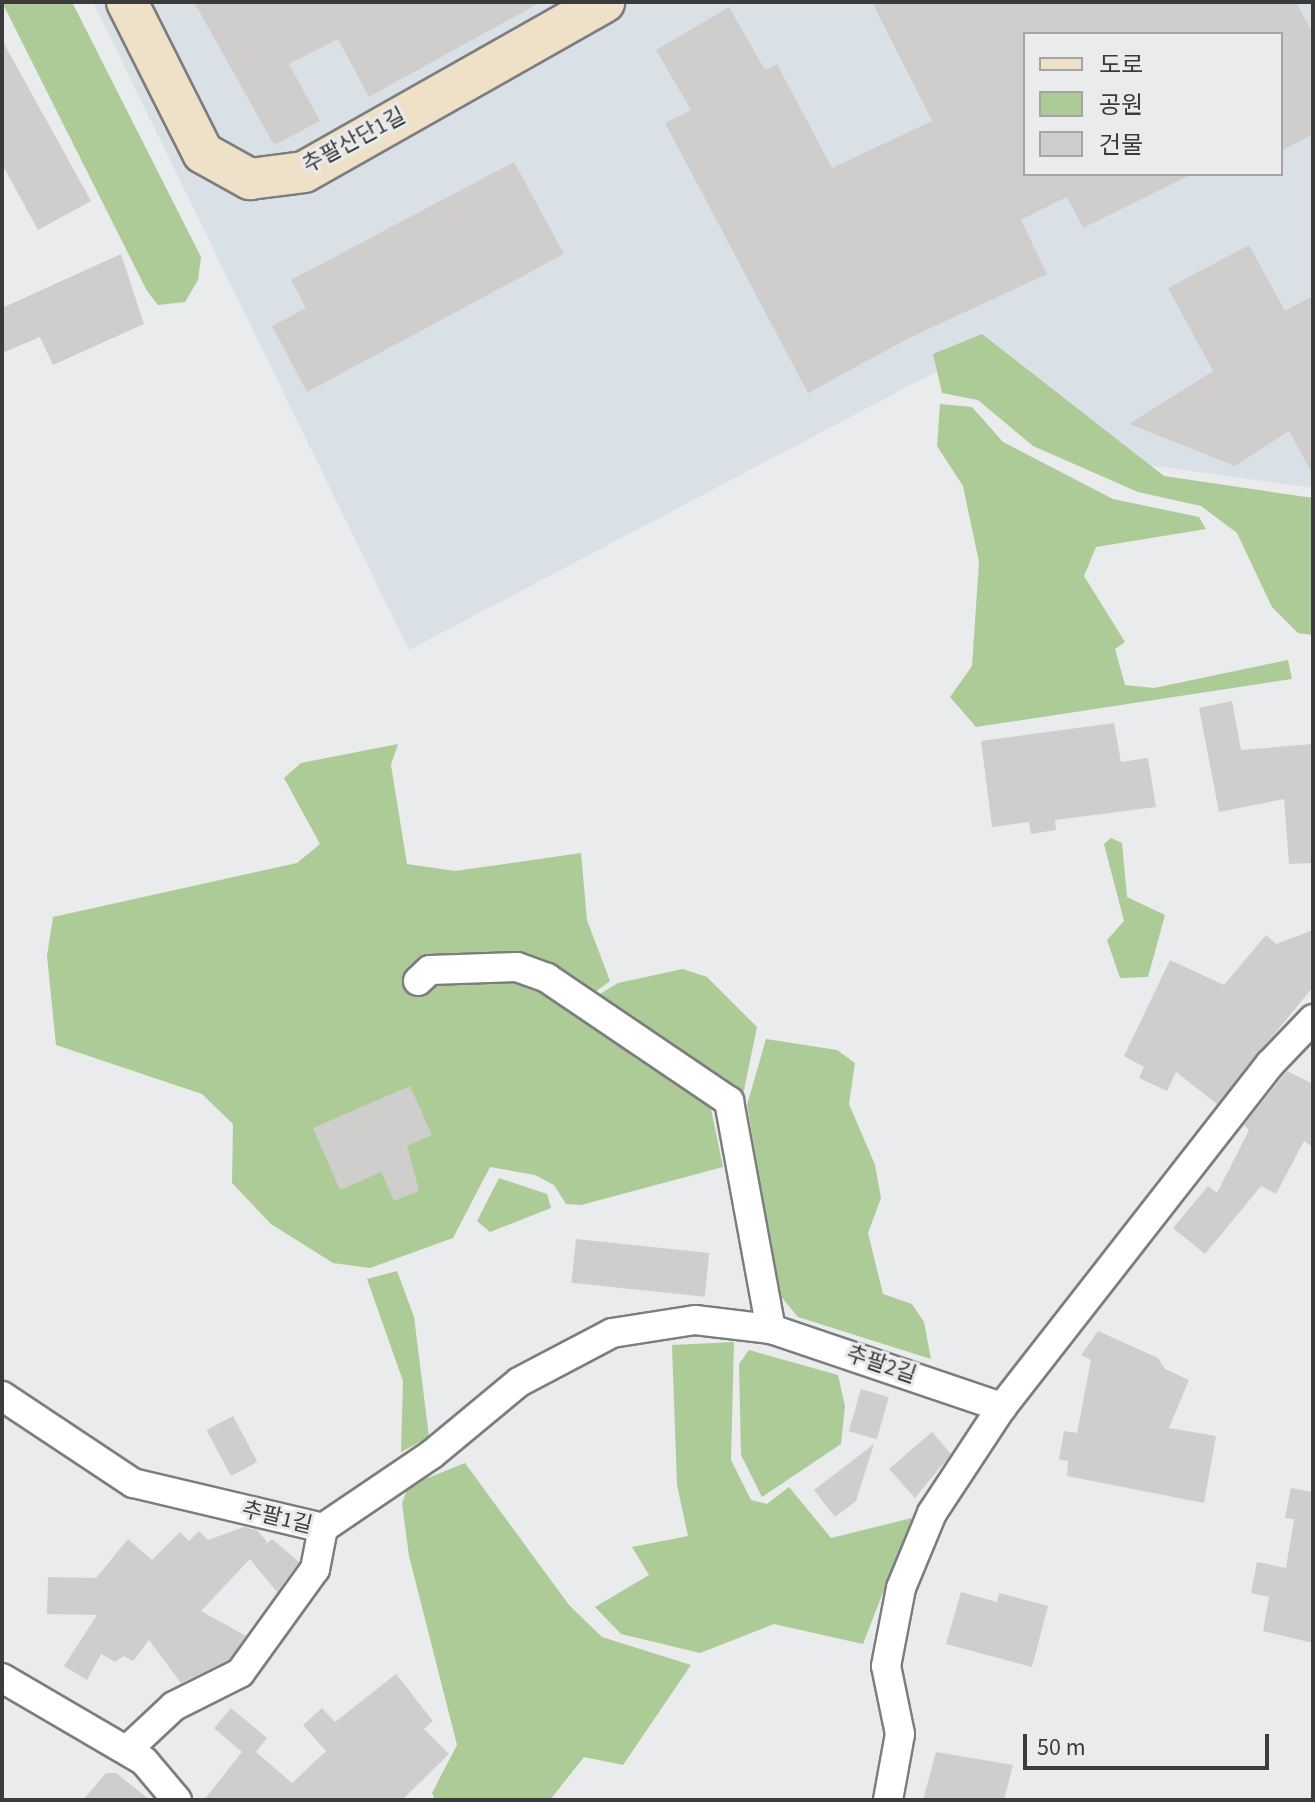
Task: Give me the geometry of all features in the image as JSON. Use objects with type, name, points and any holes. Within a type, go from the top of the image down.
[{"type":"street","name":"추팔산단1길","points":[[127,2],[203,153],[250,179],[304,172],[604,2]]},
{"type":"street","points":[[418,981],[430,970],[517,967],[547,978],[729,1101],[771,1329]]},
{"type":"street","points":[[888,1800],[900,1734],[886,1666],[901,1588],[932,1513],[1002,1407],[1270,1064],[1313,1019]]},
{"type":"street","name":"추팔2길","points":[[323,1528],[431,1455],[519,1382],[612,1333],[695,1320],[771,1329],[1002,1407]]},
{"type":"street","name":"추팔1길","points":[[2,1396],[133,1483],[323,1528],[315,1569],[240,1673],[174,1706],[127,1750]]},
{"type":"street","points":[[2,1678],[127,1750],[177,1800]]},
{"type":"shaded area","points":[[93,2],[1313,2],[1313,488],[1140,464],[979,349],[409,650]]},
{"type":"green space","points":[[2,2],[72,2],[201,257],[198,280],[185,302],[158,305],[147,291]]},
{"type":"green space","points":[[982,334],[1164,476],[1313,498],[1313,635],[1298,633],[1272,607],[1237,533],[1201,506],[1138,492],[1033,446],[978,400],[942,393],[933,354]]},
{"type":"green space","points":[[940,404],[972,407],[1003,442],[1113,499],[1199,517],[1206,529],[1096,547],[1084,576],[1125,642],[1115,649],[1125,685],[1154,688],[1288,660],[1292,679],[976,727],[950,697],[972,666],[979,562],[963,486],[937,446]]},
{"type":"green space","points":[[398,744],[391,765],[407,864],[455,871],[581,853],[587,920],[610,981],[591,995],[589,1013],[711,1109],[723,1167],[581,1205],[566,1204],[554,1185],[535,1175],[490,1167],[453,1238],[370,1268],[333,1263],[271,1224],[232,1183],[233,1124],[202,1094],[56,1045],[47,956],[53,917],[297,863],[320,844],[284,778],[301,763]]},
{"type":"green space","points":[[1111,838],[1122,843],[1127,897],[1165,915],[1148,977],[1120,978],[1107,940],[1124,921],[1104,844]]},
{"type":"green space","points":[[683,969],[707,977],[757,1027],[743,1095],[600,994],[618,983]]},
{"type":"green space","points":[[766,1039],[837,1050],[855,1063],[849,1104],[875,1165],[881,1198],[868,1233],[883,1294],[912,1304],[924,1322],[931,1359],[798,1317],[778,1293],[747,1105]]},
{"type":"green space","points":[[499,1178],[547,1194],[551,1208],[490,1232],[477,1221]]},
{"type":"green space","points":[[397,1271],[414,1317],[429,1437],[401,1452],[403,1381],[367,1279]]},
{"type":"green space","points":[[734,1342],[731,1460],[751,1500],[767,1504],[789,1487],[831,1538],[912,1518],[863,1644],[774,1624],[700,1653],[621,1634],[595,1607],[649,1575],[632,1547],[688,1536],[677,1485],[672,1345]]},
{"type":"green space","points":[[749,1350],[838,1375],[845,1406],[841,1444],[762,1497],[741,1455],[739,1364]]},
{"type":"green space","points":[[465,1463],[569,1605],[602,1637],[691,1665],[623,1765],[584,1757],[550,1800],[435,1800],[432,1793],[457,1745],[409,1556],[402,1504],[408,1486]]},
{"type":"building","points":[[194,2],[541,2],[369,97],[338,39],[289,64],[320,121],[274,145]]},
{"type":"building","points":[[872,2],[1296,2],[1313,34],[1313,134],[1283,150],[1283,32],[1023,32],[1023,176],[1188,176],[1083,228],[1067,197],[1021,220],[1047,274],[909,338],[808,393],[665,123],[691,110],[656,50],[729,7],[765,70],[777,64],[832,168],[932,121]]},
{"type":"building","points":[[2,40],[91,201],[38,230],[2,164]]},
{"type":"building","points":[[514,162],[564,254],[307,392],[272,326],[306,308],[291,280]]},
{"type":"building","points":[[1249,245],[1285,311],[1313,296],[1313,475],[1289,431],[1235,466],[1129,424],[1213,371],[1168,288]]},
{"type":"building","points":[[121,254],[144,324],[53,365],[40,337],[2,353],[2,308]]},
{"type":"building","points":[[1232,701],[1241,750],[1313,744],[1313,863],[1289,864],[1284,799],[1219,812],[1199,708]]},
{"type":"building","points":[[1114,723],[1121,762],[1148,758],[1156,807],[1055,820],[1056,830],[1031,834],[1029,822],[992,827],[981,741]]},
{"type":"building","points":[[1313,930],[1313,987],[1217,1104],[1176,1072],[1167,1091],[1139,1078],[1144,1067],[1124,1056],[1170,960],[1224,985],[1266,935],[1276,944]]},
{"type":"building","points":[[1287,1071],[1313,1084],[1313,1147],[1304,1141],[1276,1194],[1261,1186],[1205,1254],[1173,1228],[1208,1186],[1217,1193],[1249,1130],[1244,1125]]},
{"type":"building","points":[[410,1086],[432,1135],[407,1146],[419,1191],[394,1201],[381,1172],[340,1190],[313,1128]]},
{"type":"building","points":[[576,1239],[709,1253],[705,1297],[571,1283]]},
{"type":"building","points":[[1098,1331],[1158,1358],[1165,1369],[1189,1380],[1169,1428],[1216,1436],[1204,1503],[1067,1476],[1068,1461],[1059,1459],[1064,1431],[1077,1433],[1091,1360],[1081,1355]]},
{"type":"building","points":[[861,1389],[889,1397],[877,1439],[849,1431]]},
{"type":"building","points":[[233,1416],[257,1462],[231,1476],[207,1430]]},
{"type":"building","points":[[932,1432],[951,1454],[915,1498],[889,1469]]},
{"type":"building","points":[[874,1444],[856,1501],[835,1517],[814,1490]]},
{"type":"building","points":[[1291,1488],[1313,1492],[1313,1643],[1263,1631],[1269,1597],[1251,1593],[1257,1562],[1286,1568],[1294,1519],[1285,1518]]},
{"type":"building","points":[[244,1527],[257,1530],[267,1542],[260,1549],[272,1539],[299,1562],[277,1592],[250,1559],[201,1611],[246,1636],[229,1660],[181,1683],[149,1640],[133,1661],[124,1656],[115,1662],[101,1654],[87,1680],[64,1666],[97,1615],[47,1614],[48,1577],[96,1578],[128,1539],[152,1560],[180,1532],[189,1541],[199,1531],[208,1540]]},
{"type":"building","points":[[961,1592],[997,1602],[999,1593],[1048,1606],[1032,1667],[946,1644]]},
{"type":"building","points":[[396,1674],[433,1721],[424,1729],[449,1754],[402,1800],[204,1800],[242,1752],[214,1728],[231,1708],[267,1738],[256,1752],[292,1783],[326,1751],[303,1725],[322,1708],[335,1722]]},
{"type":"building","points":[[936,1752],[1013,1765],[1004,1800],[923,1800]]},
{"type":"building","points":[[106,1773],[116,1773],[150,1800],[83,1800]]}]
